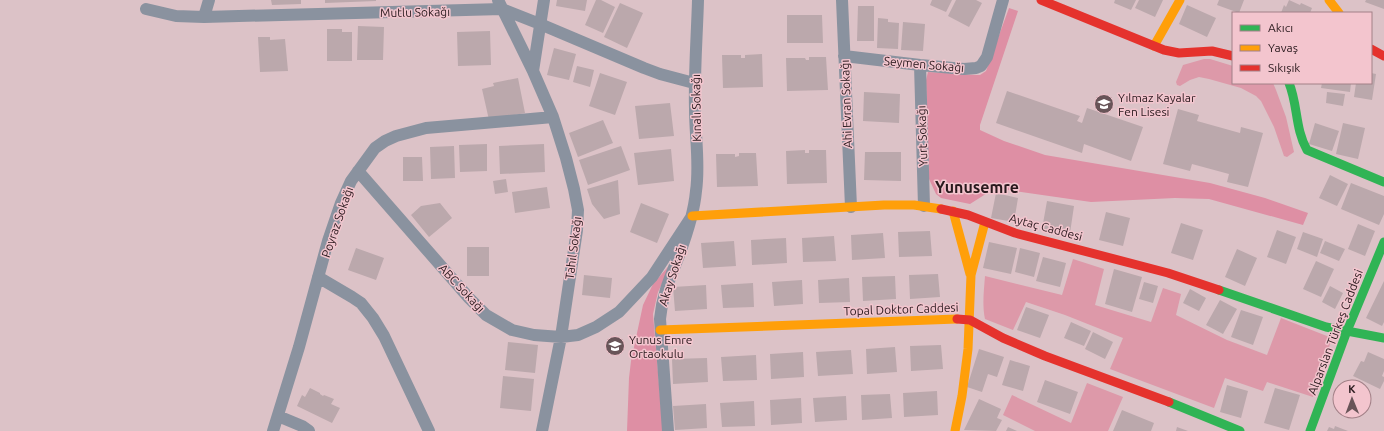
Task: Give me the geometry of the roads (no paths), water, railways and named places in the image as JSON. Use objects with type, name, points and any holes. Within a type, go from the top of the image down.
[{"type":"street","points":[[204,17],[209,0]]},
{"type":"street","points":[[533,72],[544,0]]},
{"type":"street","name":"Kınalı Sokağı","points":[[692,216],[698,174],[694,83],[698,0]]},
{"type":"street","name":"Ahi Evran Sokağı","points":[[842,0],[851,207]]},
{"type":"street","name":"Seymen Sokağı","points":[[844,56],[920,65],[976,68],[980,66],[987,57],[1003,0]]},
{"type":"street","points":[[1041,0],[1154,46],[1179,53],[1212,51],[1232,56]]},
{"type":"street","points":[[1154,46],[1180,0]]},
{"type":"street","points":[[1329,0],[1338,12]]},
{"type":"street","name":"Mutlu Sokağı","points":[[146,9],[176,16],[204,17],[500,5],[540,24],[644,68],[694,83]]},
{"type":"street","name":"Tahıl Sokağı","points":[[500,5],[553,117],[566,158],[578,210],[577,230],[561,337],[542,431]]},
{"type":"street","points":[[1372,50],[1384,56]]},
{"type":"street","name":"Yurt Sokağı","points":[[920,65],[924,206]]},
{"type":"street","points":[[1289,84],[1302,143],[1307,150],[1384,182]]},
{"type":"street","name":"Poyraz Sokağı","points":[[273,431],[341,203],[351,181],[375,148],[396,136],[426,128],[553,117]]},
{"type":"street","name":"ABC Sokağı","points":[[358,171],[469,298],[486,315],[512,330],[534,335],[561,337],[578,335],[596,327],[619,312],[652,277],[692,216]]},
{"type":"street","name":"Aytaç Caddesi","points":[[692,216],[900,205],[924,206],[953,211],[1015,233],[1168,273],[1326,327],[1384,338]]},
{"type":"street","points":[[953,211],[971,275]]},
{"type":"street","name":"Akay Sokağı","points":[[668,431],[660,330],[661,303],[679,257],[692,216]]},
{"type":"street","points":[[955,431],[965,372],[970,320],[971,275],[985,222]]},
{"type":"street","name":"Alparslan Türkeş Caddesi","points":[[1310,431],[1347,331],[1384,242]]},
{"type":"street","points":[[318,278],[352,297],[360,303],[373,318],[384,336],[429,431]]},
{"type":"street","name":"Topal Doktor Caddesi","points":[[660,330],[958,319],[970,320],[1003,338],[1045,356],[1172,403],[1240,431]]},
{"type":"street","points":[[278,416],[302,426],[309,431]]},
{"type":"place","name":"Yılmaz Kayalar Fen Lisesi","points":[[1104,104]]},
{"type":"place","name":"Yunus Emre Ortaokulu","points":[[615,346]]},
{"type":"district","name":"Yunusemre","points":[[977,187]]}]
